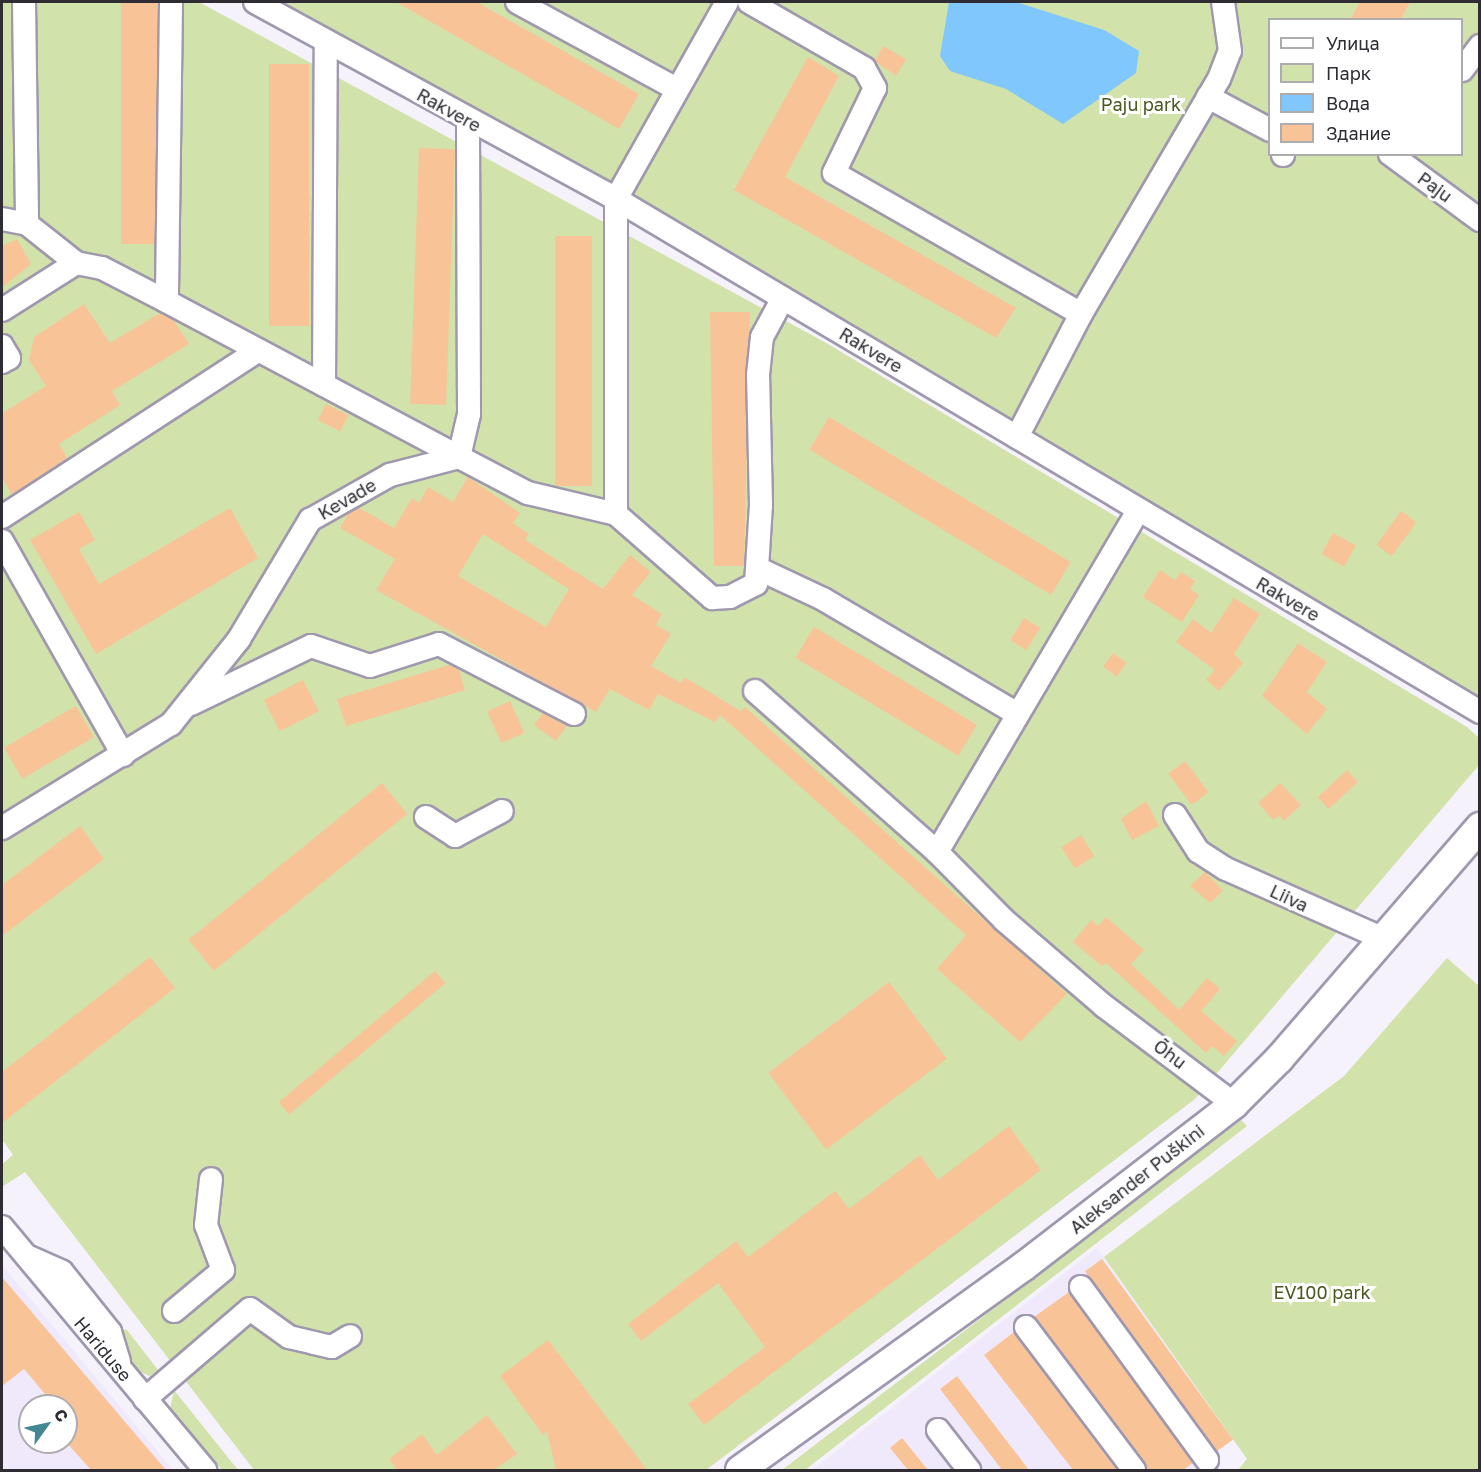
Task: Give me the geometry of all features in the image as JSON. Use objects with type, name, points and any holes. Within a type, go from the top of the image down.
[{"type":"main road","name":"Aleksander Puškini","points":[[740,1470],[1024,1266],[1233,1104],[1479,827]]},
{"type":"street","points":[[24,2],[27,224]]},
{"type":"street","points":[[167,292],[171,2]]},
{"type":"street","name":"Rakvere","points":[[255,2],[468,122],[616,199],[1017,437],[1137,512],[1479,712]]},
{"type":"street","points":[[517,2],[675,88]]},
{"type":"street","points":[[616,514],[616,199],[675,88],[728,2]]},
{"type":"street","points":[[749,2],[864,68],[875,88],[834,173],[1081,314]]},
{"type":"street","points":[[1017,437],[1081,314],[1208,97],[1230,51],[1223,2]]},
{"type":"street","points":[[318,382],[326,40]]},
{"type":"street","points":[[1463,67],[1479,46]]},
{"type":"street","points":[[1208,97],[1268,129]]},
{"type":"street","points":[[459,457],[469,414],[468,122]]},
{"type":"street","name":"Paju","points":[[1393,156],[1479,220]]},
{"type":"street","points":[[2,219],[27,224],[76,263],[102,268],[528,493],[616,514],[712,598],[730,597],[756,584],[759,569],[758,375],[762,337],[783,298]]},
{"type":"street","points":[[2,310],[76,263]]},
{"type":"street","points":[[2,346],[9,358],[2,363]]},
{"type":"street","points":[[2,517],[259,350]]},
{"type":"street","name":"Kevade","points":[[2,828],[171,724],[240,639],[310,520],[390,475],[459,457]]},
{"type":"street","points":[[938,852],[1016,713],[1137,512]]},
{"type":"street","points":[[2,541],[123,755]]},
{"type":"street","points":[[759,569],[823,599],[1016,713]]},
{"type":"street","points":[[185,707],[310,646],[370,666],[439,644],[574,714]]},
{"type":"street","name":"Õhu","points":[[755,691],[938,852],[1004,920],[1104,1006],[1233,1104]]},
{"type":"street","points":[[426,817],[455,836],[502,811]]},
{"type":"street","name":"Liiva","points":[[1175,815],[1198,851],[1382,938]]},
{"type":"street","points":[[174,1311],[223,1270],[207,1225],[211,1179]]},
{"type":"street","name":"Hariduse","points":[[2,1227],[205,1470]]},
{"type":"street","points":[[1081,1287],[1210,1467]]},
{"type":"street","points":[[145,1399],[250,1310],[289,1337],[332,1347],[350,1336]]},
{"type":"street","points":[[1026,1327],[1134,1470]]},
{"type":"street","points":[[938,1430],[969,1470]]},
{"type":"shaded area","points":[[1097,1248],[1233,1440],[1193,1470],[812,1470]]},
{"type":"shaded area","points":[[2,1265],[173,1470],[2,1470]]},
{"type":"green space","points":[[2,2],[199,2],[828,344],[1467,727],[1479,738],[1479,765],[1195,1099],[706,1470],[254,1470],[25,1172],[2,1187],[2,1164],[13,1155],[2,1139]]},
{"type":"green space","name":"Paju park","points":[[274,2],[1479,2],[1479,712]]},
{"type":"green space","name":"EV100 park","points":[[1447,958],[1479,986],[1479,1470],[1238,1470],[1247,1459],[1104,1257],[1344,1076]]},
{"type":"green space","points":[[1241,1120],[1247,1126],[805,1470],[782,1470]]},
{"type":"green space","points":[[112,1328],[127,1330],[159,1371],[149,1376],[137,1370]]},
{"type":"green space","points":[[174,1390],[238,1470],[222,1470],[170,1409]]},
{"type":"water","points":[[949,2],[1016,2],[1104,30],[1139,51],[1136,73],[1063,124],[1006,89],[950,71],[940,56]]},
{"type":"building","points":[[121,2],[158,2],[158,244],[121,244]]},
{"type":"building","points":[[396,2],[477,2],[639,94],[619,129]]},
{"type":"building","points":[[1360,2],[1410,2],[1401,18],[1351,18]]},
{"type":"building","points":[[883,46],[906,59],[896,76],[875,61]]},
{"type":"building","points":[[808,57],[839,76],[785,177],[1016,308],[996,338],[734,190]]},
{"type":"building","points":[[269,64],[309,64],[309,326],[269,326]]},
{"type":"building","points":[[419,148],[455,149],[446,405],[410,404]]},
{"type":"building","points":[[555,236],[592,236],[592,486],[555,486]]},
{"type":"building","points":[[17,239],[31,264],[2,288],[2,246]]},
{"type":"building","points":[[84,304],[110,343],[160,313],[174,321],[189,344],[112,391],[120,405],[59,444],[67,458],[12,495],[2,477],[2,413],[46,386],[29,360],[34,337]]},
{"type":"building","points":[[710,312],[750,312],[744,566],[714,566]]},
{"type":"building","points":[[326,404],[348,415],[340,431],[318,420]]},
{"type":"building","points":[[829,417],[1071,562],[1051,595],[809,450]]},
{"type":"building","points":[[468,477],[520,513],[513,523],[529,534],[525,540],[603,589],[630,555],[651,572],[632,595],[662,614],[656,625],[671,634],[651,666],[681,683],[684,677],[741,711],[745,707],[1067,994],[1020,1042],[937,969],[966,935],[720,715],[715,722],[658,694],[649,710],[610,689],[596,712],[376,590],[395,559],[340,528],[348,514],[359,508],[394,528],[412,498],[419,503],[428,487],[453,502]],"holes":[[[483,534],[569,589],[546,627],[458,576]]]},
{"type":"building","points":[[230,508],[258,558],[96,654],[30,540],[79,512],[95,540],[79,549],[99,584]]},
{"type":"building","points":[[1401,511],[1416,522],[1392,556],[1376,545]]},
{"type":"building","points":[[1333,533],[1356,546],[1344,567],[1321,554]]},
{"type":"building","points":[[1160,570],[1175,580],[1181,572],[1195,581],[1190,589],[1199,595],[1182,622],[1143,597]]},
{"type":"building","points":[[1234,598],[1260,614],[1234,654],[1243,663],[1219,691],[1206,680],[1215,670],[1176,642],[1193,619],[1211,633]]},
{"type":"building","points":[[1024,618],[1040,628],[1026,650],[1010,640]]},
{"type":"building","points":[[814,627],[977,725],[958,756],[795,658]]},
{"type":"building","points":[[1298,643],[1327,662],[1307,692],[1327,709],[1307,734],[1262,696]]},
{"type":"building","points":[[1113,653],[1127,663],[1117,677],[1103,667]]},
{"type":"building","points":[[449,665],[459,669],[465,690],[346,726],[337,699]]},
{"type":"building","points":[[303,680],[319,711],[280,731],[264,700]]},
{"type":"building","points":[[510,701],[524,733],[501,743],[487,711]]},
{"type":"building","points":[[76,706],[94,737],[22,779],[4,748]]},
{"type":"building","points":[[543,713],[567,726],[556,741],[534,725]]},
{"type":"building","points":[[1185,761],[1208,792],[1192,805],[1168,774]]},
{"type":"building","points":[[1347,770],[1358,782],[1329,809],[1318,797]]},
{"type":"building","points":[[382,783],[407,814],[214,971],[188,940]]},
{"type":"building","points":[[1280,783],[1301,805],[1284,821],[1279,815],[1273,820],[1258,803]]},
{"type":"building","points":[[1146,801],[1159,826],[1132,840],[1121,819]]},
{"type":"building","points":[[80,826],[104,859],[2,936],[2,885]]},
{"type":"building","points":[[1081,835],[1094,856],[1075,868],[1061,847]]},
{"type":"building","points":[[1205,872],[1223,891],[1210,903],[1190,886]]},
{"type":"building","points":[[1106,917],[1144,950],[1131,964],[1179,1010],[1207,978],[1220,989],[1201,1011],[1237,1041],[1224,1056],[1212,1046],[1206,1053],[1106,963],[1102,966],[1073,942],[1091,920],[1098,926]]},
{"type":"building","points":[[150,957],[175,988],[2,1123],[2,1072]]},
{"type":"building","points":[[435,971],[445,983],[289,1114],[279,1102]]},
{"type":"building","points":[[889,982],[947,1059],[826,1150],[768,1073]]},
{"type":"building","points":[[1009,1126],[1041,1170],[704,1425],[688,1404],[765,1347],[718,1283],[641,1341],[628,1324],[736,1241],[748,1257],[835,1191],[849,1209],[920,1155],[938,1180]]},
{"type":"building","points":[[1102,1259],[1233,1439],[1216,1452],[1085,1271]]},
{"type":"building","points":[[2,1277],[166,1470],[91,1470],[77,1454],[78,1394],[45,1394],[24,1369],[2,1386]]},
{"type":"building","points":[[1069,1292],[1193,1463],[1183,1470],[1147,1470],[1034,1317]]},
{"type":"building","points":[[1014,1332],[1117,1470],[1073,1470],[984,1355]]},
{"type":"building","points":[[548,1340],[647,1470],[556,1470],[547,1431],[543,1435],[500,1376]]},
{"type":"building","points":[[957,1376],[1029,1470],[1002,1470],[940,1389]]},
{"type":"building","points":[[487,1415],[517,1454],[494,1470],[397,1470],[389,1459],[422,1434],[437,1455]]},
{"type":"building","points":[[902,1438],[928,1470],[908,1470],[890,1448]]}]
